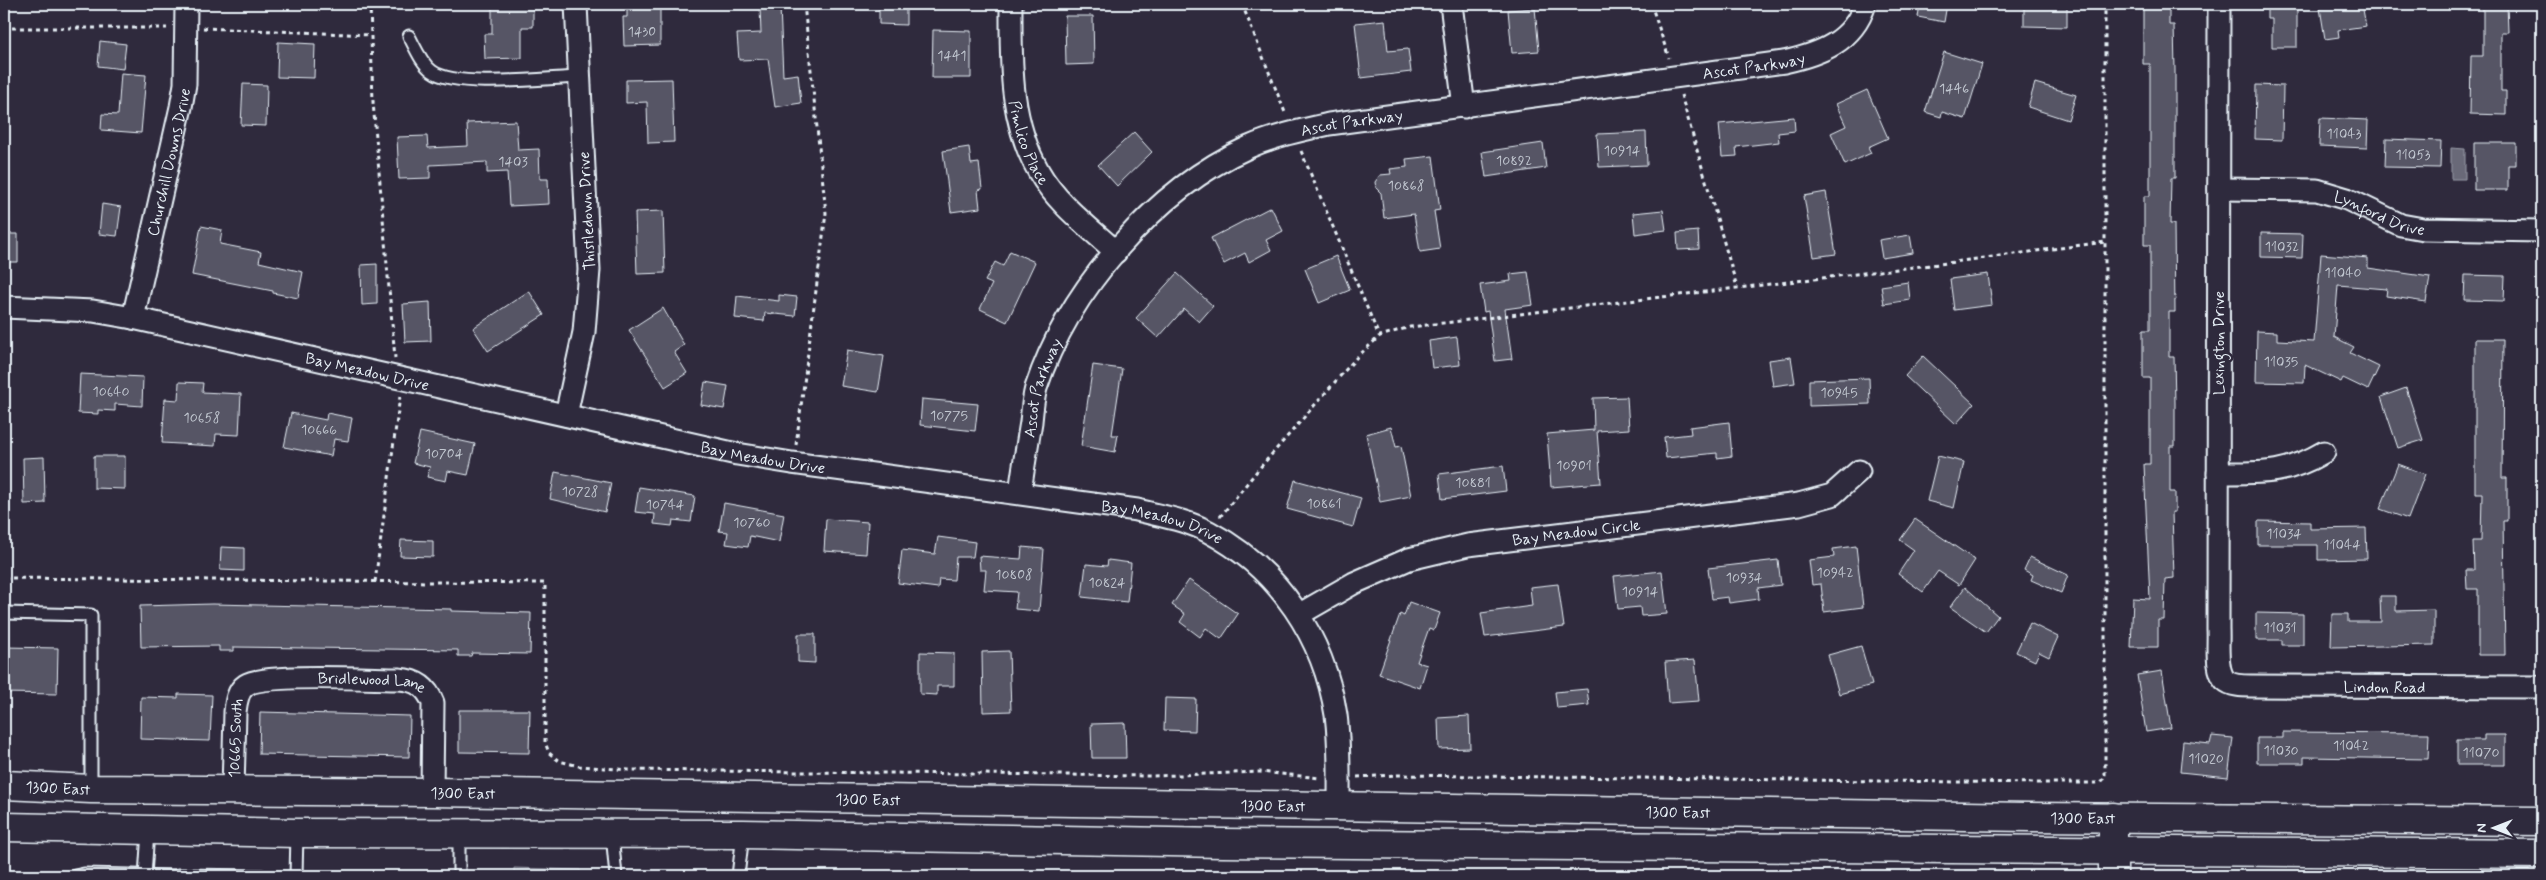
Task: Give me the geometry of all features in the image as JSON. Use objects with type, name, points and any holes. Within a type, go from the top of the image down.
[{"type":"main road","name":"1300 East","points":[[4,785],[90,790],[432,792],[2113,817],[2542,821]]},
{"type":"main road","points":[[1153,840],[1205,830],[1321,828],[1332,820],[1339,806]]},
{"type":"main road","points":[[2113,817],[2113,864]]},
{"type":"main road","points":[[4,827],[297,833],[743,834],[1153,840],[2113,864],[2542,854]]},
{"type":"street","name":"Churchill Downs Drive","points":[[133,318],[182,107],[185,84],[186,4]]},
{"type":"street","name":"Thistledown Drive","points":[[566,415],[584,332],[589,270],[576,4]]},
{"type":"street","name":"Pimlico Place","points":[[1012,4],[1012,90],[1021,132],[1039,173],[1066,207],[1116,252]]},
{"type":"street","points":[[1451,4],[1464,107]]},
{"type":"street","name":"Ascot Parkway","points":[[1020,493],[1036,390],[1054,341],[1082,294],[1116,252],[1175,193],[1210,167],[1249,147],[1292,132],[1329,124],[1464,107],[1810,56],[1834,45],[1854,28],[1865,4]]},
{"type":"street","name":"Lexington Drive","points":[[2219,4],[2218,629],[2220,664],[2225,681]]},
{"type":"street","name":"Lynford Drive","points":[[2219,189],[2317,190],[2346,199],[2401,225],[2422,229],[2542,231]]},
{"type":"street","name":"Bay Meadow Drive","points":[[4,307],[93,311],[133,318],[566,415],[792,463],[1137,510],[1178,520],[1208,531],[1234,547],[1257,566],[1300,614],[1316,646],[1328,680],[1336,716],[1339,806]]},
{"type":"street","points":[[2218,473],[2275,472],[2303,465],[2324,452]]},
{"type":"street","name":"Bay Meadow Circle","points":[[1300,614],[1354,583],[1409,559],[1468,545],[1799,504],[1832,494],[1859,471]]},
{"type":"street","name":"Bridlewood Lane","points":[[243,686],[252,682],[273,679],[399,679],[417,683],[430,695],[434,711],[432,792]]},
{"type":"street","name":"Lindon Road","points":[[2225,681],[2235,685],[2251,686],[2542,687]]},
{"type":"street","name":"10665 South","points":[[233,790],[236,701],[243,686]]},
{"type":"lane","points":[[409,36],[429,69],[448,78],[483,80],[579,77]]},
{"type":"lane","points":[[4,613],[91,615],[90,790]]},
{"type":"lane","points":[[145,875],[148,831]]},
{"type":"lane","points":[[296,876],[297,833]]},
{"type":"lane","points":[[459,834],[459,876]]},
{"type":"lane","points":[[612,834],[616,876]]},
{"type":"lane","points":[[738,876],[743,834]]},
{"type":"lane","points":[[74,876],[262,876]]},
{"type":"path","points":[[370,4],[374,102],[400,400],[375,582]]},
{"type":"path","points":[[792,463],[799,435],[826,213],[804,4]]},
{"type":"path","points":[[1242,4],[1292,132],[1380,336]]},
{"type":"path","points":[[1651,4],[1676,77],[1737,287]]},
{"type":"path","points":[[1208,531],[1256,470],[1356,358],[1380,336],[1410,327],[1939,264],[2105,242]]},
{"type":"shaded area","points":[[514,868],[580,870],[580,876],[514,876]]},
{"type":"water","points":[[2451,148],[2465,149],[2465,179],[2451,179]]},
{"type":"building","points":[[492,4],[533,4],[533,27],[522,27],[522,58],[485,59],[484,34],[492,34]]},
{"type":"building","points":[[627,4],[660,4],[660,45],[624,46],[623,17],[627,17]]},
{"type":"building","points":[[879,4],[906,4],[906,25],[879,24]]},
{"type":"building","points":[[1920,4],[1947,4],[1944,22],[1918,17]]},
{"type":"building","points":[[2024,4],[2067,4],[2067,27],[2024,26]]},
{"type":"building","points":[[2143,4],[2169,4],[2169,25],[2174,25],[2175,178],[2171,178],[2170,224],[2174,224],[2175,312],[2169,312],[2169,357],[2174,357],[2175,446],[2170,446],[2170,492],[2175,492],[2175,512],[2172,512],[2174,578],[2165,579],[2164,620],[2158,620],[2158,647],[2131,647],[2133,598],[2150,599],[2144,464],[2150,464],[2150,378],[2143,378],[2143,330],[2150,330],[2150,245],[2144,245],[2144,196],[2150,196],[2150,64],[2143,64]]},
{"type":"building","points":[[2267,4],[2297,4],[2297,47],[2272,47],[2272,19],[2267,19]]},
{"type":"building","points":[[2362,4],[2366,26],[2338,30],[2339,37],[2325,39],[2320,8]]},
{"type":"building","points":[[2483,4],[2507,4],[2508,32],[2501,32],[2501,91],[2506,91],[2506,115],[2470,114],[2471,56],[2483,56]]},
{"type":"building","points":[[780,7],[783,76],[798,74],[801,103],[775,107],[768,59],[739,60],[737,34],[761,33],[760,8]]},
{"type":"building","points":[[1535,8],[1539,51],[1512,53],[1508,10]]},
{"type":"building","points":[[1065,16],[1093,16],[1094,64],[1066,65]]},
{"type":"building","points":[[1385,20],[1388,51],[1408,49],[1411,72],[1361,78],[1355,23]]},
{"type":"building","points":[[933,30],[971,31],[971,78],[932,78]]},
{"type":"building","points":[[100,41],[126,44],[123,69],[98,66]]},
{"type":"building","points":[[278,42],[315,44],[314,78],[277,77]]},
{"type":"building","points":[[1944,52],[1982,64],[1965,119],[1942,112],[1941,117],[1925,112]]},
{"type":"building","points":[[121,73],[146,75],[141,133],[101,130],[102,114],[118,115]]},
{"type":"building","points":[[672,79],[674,142],[648,143],[647,102],[626,103],[626,80]]},
{"type":"building","points":[[2035,83],[2076,95],[2068,120],[2028,107]]},
{"type":"building","points":[[243,84],[267,85],[266,126],[241,125]]},
{"type":"building","points":[[2256,85],[2283,86],[2282,140],[2255,139]]},
{"type":"building","points":[[1867,90],[1888,138],[1868,147],[1871,153],[1845,165],[1831,133],[1846,126],[1836,104]]},
{"type":"building","points":[[1794,117],[1795,131],[1778,133],[1779,142],[1736,147],[1737,156],[1722,157],[1719,124]]},
{"type":"building","points":[[2320,118],[2368,120],[2367,148],[2319,146]]},
{"type":"building","points":[[516,121],[518,150],[539,149],[540,179],[548,179],[549,204],[509,206],[507,172],[487,173],[487,162],[430,165],[430,178],[399,179],[397,137],[427,136],[428,148],[468,146],[467,123]]},
{"type":"building","points":[[1134,132],[1152,152],[1117,186],[1098,165]]},
{"type":"building","points":[[1646,132],[1647,165],[1599,167],[1597,134]]},
{"type":"building","points":[[2386,139],[2441,141],[2440,168],[2385,167]]},
{"type":"building","points":[[1543,143],[1546,168],[1486,177],[1482,152]]},
{"type":"building","points":[[2474,143],[2516,143],[2516,165],[2508,165],[2508,190],[2474,190]]},
{"type":"building","points":[[969,147],[971,164],[979,163],[982,189],[978,190],[980,208],[951,212],[943,151]]},
{"type":"building","points":[[1433,156],[1440,210],[1434,211],[1440,249],[1420,252],[1414,214],[1384,218],[1381,193],[1376,188],[1375,182],[1380,175],[1391,174],[1390,169],[1407,167],[1406,159]]},
{"type":"building","points":[[1826,192],[1836,254],[1814,257],[1804,196]]},
{"type":"building","points":[[102,204],[121,207],[117,236],[99,234]]},
{"type":"building","points":[[1271,207],[1283,231],[1266,240],[1271,250],[1249,262],[1245,253],[1224,264],[1211,238]]},
{"type":"building","points":[[1663,210],[1666,230],[1635,234],[1633,213]]},
{"type":"building","points":[[663,211],[665,273],[637,274],[635,212]]},
{"type":"building","points":[[201,226],[222,230],[220,244],[261,252],[259,262],[303,272],[298,298],[273,293],[273,291],[192,275]]},
{"type":"building","points":[[1698,231],[1699,249],[1678,250],[1677,233]]},
{"type":"building","points":[[2261,233],[2303,234],[2302,258],[2261,257]]},
{"type":"building","points":[[4,234],[18,234],[18,262],[4,262]]},
{"type":"building","points":[[1910,235],[1913,253],[1882,258],[1879,240]]},
{"type":"building","points":[[1010,251],[1035,262],[1007,322],[980,309],[992,284],[985,281],[995,262],[1003,266]]},
{"type":"building","points":[[2321,254],[2368,258],[2368,268],[2430,277],[2426,302],[2386,296],[2387,289],[2338,285],[2334,337],[2354,347],[2350,353],[2379,367],[2368,390],[2343,378],[2341,382],[2305,365],[2304,383],[2256,382],[2257,331],[2277,332],[2277,340],[2314,342]]},
{"type":"building","points":[[1336,256],[1350,290],[1319,303],[1305,269]]},
{"type":"building","points":[[377,264],[377,304],[362,305],[361,265]]},
{"type":"building","points":[[1528,272],[1533,305],[1505,309],[1512,359],[1495,361],[1488,311],[1484,312],[1480,285],[1511,281],[1510,274]]},
{"type":"building","points":[[1177,273],[1213,306],[1199,322],[1184,309],[1158,338],[1136,318]]},
{"type":"building","points":[[1988,274],[1992,305],[1954,310],[1950,279]]},
{"type":"building","points":[[2465,275],[2505,276],[2504,301],[2464,300]]},
{"type":"building","points":[[1908,282],[1910,300],[1884,304],[1881,286]]},
{"type":"building","points":[[529,291],[544,315],[488,351],[473,328]]},
{"type":"building","points":[[779,295],[797,297],[795,316],[765,313],[764,321],[735,318],[737,296],[779,301]]},
{"type":"building","points":[[430,302],[431,341],[405,342],[403,304]]},
{"type":"building","points":[[663,308],[684,345],[674,352],[687,373],[665,387],[629,330]]},
{"type":"building","points":[[1457,337],[1460,365],[1432,368],[1429,341]]},
{"type":"building","points":[[2475,339],[2503,339],[2502,478],[2507,478],[2507,521],[2503,521],[2505,655],[2478,655],[2478,589],[2467,589],[2466,570],[2474,570],[2473,541],[2481,541],[2482,493],[2475,493]]},
{"type":"building","points":[[847,350],[884,356],[878,392],[841,386]]},
{"type":"building","points":[[1923,356],[1974,404],[1956,424],[1905,376]]},
{"type":"building","points":[[1791,357],[1795,383],[1773,386],[1769,360]]},
{"type":"building","points":[[1093,365],[1122,369],[1112,435],[1118,435],[1115,452],[1081,446]]},
{"type":"building","points":[[80,374],[143,377],[142,406],[115,404],[115,411],[98,410],[98,414],[78,413]]},
{"type":"building","points":[[1869,378],[1870,404],[1809,406],[1809,380]]},
{"type":"building","points":[[179,382],[203,383],[202,392],[241,394],[239,435],[216,434],[215,446],[162,443],[165,399],[178,400]]},
{"type":"building","points":[[705,382],[728,386],[724,409],[701,405]]},
{"type":"building","points":[[2406,388],[2423,440],[2398,448],[2381,397]]},
{"type":"building","points":[[1627,397],[1629,429],[1597,431],[1601,483],[1551,487],[1547,434],[1594,430],[1593,398]]},
{"type":"building","points":[[922,399],[978,404],[975,431],[920,425]]},
{"type":"building","points":[[291,413],[326,420],[327,413],[352,418],[348,441],[334,439],[331,456],[284,447]]},
{"type":"building","points":[[1729,422],[1732,456],[1717,458],[1717,453],[1666,458],[1664,437],[1691,434],[1690,427]]},
{"type":"building","points":[[1391,427],[1396,447],[1401,446],[1411,496],[1380,502],[1366,434]]},
{"type":"building","points":[[420,432],[475,444],[468,475],[448,471],[446,481],[427,477],[430,467],[413,463]]},
{"type":"building","points":[[94,456],[125,456],[125,489],[94,488]]},
{"type":"building","points":[[1938,456],[1964,462],[1954,508],[1927,501]]},
{"type":"building","points":[[44,457],[45,503],[24,504],[23,458]]},
{"type":"building","points":[[2398,464],[2425,474],[2408,519],[2380,509]]},
{"type":"building","points":[[1503,466],[1506,491],[1442,499],[1439,474]]},
{"type":"building","points":[[555,472],[611,483],[605,512],[550,499]]},
{"type":"building","points":[[1295,480],[1361,498],[1353,527],[1287,509]]},
{"type":"building","points":[[639,487],[695,496],[691,522],[673,520],[672,526],[654,524],[655,514],[635,512]]},
{"type":"building","points":[[724,503],[784,514],[779,542],[750,536],[748,547],[726,544],[728,532],[719,531]]},
{"type":"building","points":[[826,519],[868,522],[866,554],[824,551]]},
{"type":"building","points":[[1915,519],[1975,560],[1959,585],[1938,571],[1923,592],[1898,574],[1914,550],[1900,540]]},
{"type":"building","points":[[2258,521],[2310,522],[2310,529],[2366,528],[2367,559],[2318,560],[2318,545],[2258,545]]},
{"type":"building","points":[[938,537],[975,542],[973,557],[956,557],[954,580],[939,579],[938,588],[898,583],[902,550],[935,554]]},
{"type":"building","points":[[401,540],[433,541],[433,557],[400,556]]},
{"type":"building","points":[[1856,546],[1863,607],[1824,612],[1821,584],[1812,585],[1809,560],[1834,557],[1833,549]]},
{"type":"building","points":[[221,547],[244,548],[244,571],[220,570]]},
{"type":"building","points":[[1022,547],[1044,549],[1039,611],[1015,609],[1017,592],[984,590],[986,570],[980,570],[979,556],[1021,559]]},
{"type":"building","points":[[2030,557],[2068,575],[2061,593],[2031,580],[2033,575],[2024,570]]},
{"type":"building","points":[[1108,560],[1131,563],[1127,602],[1082,597],[1086,564],[1107,566]]},
{"type":"building","points":[[1778,560],[1781,585],[1758,588],[1759,599],[1729,603],[1728,597],[1712,599],[1708,568]]},
{"type":"building","points":[[1662,571],[1667,614],[1641,616],[1640,607],[1618,609],[1614,576]]},
{"type":"building","points":[[1189,580],[1238,614],[1221,639],[1206,628],[1200,637],[1180,622],[1185,614],[1172,605]]},
{"type":"building","points":[[1558,584],[1564,627],[1485,637],[1481,613],[1532,606],[1530,587]]},
{"type":"building","points":[[1965,587],[1998,616],[1986,632],[1950,607]]},
{"type":"building","points":[[2380,596],[2396,596],[2396,611],[2434,610],[2434,645],[2331,647],[2332,614],[2348,614],[2348,622],[2381,622]]},
{"type":"building","points":[[1409,602],[1440,613],[1434,630],[1429,628],[1417,662],[1427,665],[1420,688],[1379,674],[1400,614],[1404,616]]},
{"type":"building","points":[[212,604],[451,609],[451,611],[531,613],[530,654],[472,653],[471,656],[458,656],[458,650],[234,647],[234,651],[219,651],[219,646],[141,647],[140,606]]},
{"type":"building","points":[[2256,613],[2303,614],[2303,645],[2282,645],[2282,640],[2256,640]]},
{"type":"building","points":[[2030,623],[2058,637],[2049,657],[2039,652],[2035,661],[2016,652]]},
{"type":"building","points":[[798,634],[815,634],[815,663],[798,662]]},
{"type":"building","points":[[1861,646],[1872,685],[1839,694],[1828,655]]},
{"type":"building","points":[[4,647],[58,648],[57,694],[4,693]]},
{"type":"building","points":[[1009,651],[1011,711],[983,712],[982,652]]},
{"type":"building","points":[[920,652],[954,653],[954,686],[937,686],[937,695],[920,694]]},
{"type":"building","points":[[1695,660],[1699,701],[1668,703],[1665,662]]},
{"type":"building","points":[[2162,671],[2171,728],[2146,732],[2137,675]]},
{"type":"building","points":[[1587,689],[1589,705],[1557,708],[1555,692]]},
{"type":"building","points":[[178,694],[212,695],[210,741],[140,739],[141,697],[178,698]]},
{"type":"building","points":[[1165,698],[1196,699],[1195,731],[1164,730]]},
{"type":"building","points":[[459,710],[530,710],[529,753],[459,752]]},
{"type":"building","points":[[260,712],[410,716],[409,757],[259,754]]},
{"type":"building","points":[[1469,716],[1470,748],[1439,749],[1438,718]]},
{"type":"building","points":[[1125,723],[1126,758],[1092,758],[1091,724]]},
{"type":"building","points":[[2283,732],[2429,733],[2428,759],[2304,757],[2304,763],[2257,763],[2257,738],[2283,738]]},
{"type":"building","points":[[2484,735],[2505,735],[2505,765],[2457,765],[2457,740],[2484,740]]},
{"type":"building","points":[[2212,736],[2233,738],[2228,777],[2180,772],[2183,741],[2210,744]]}]
